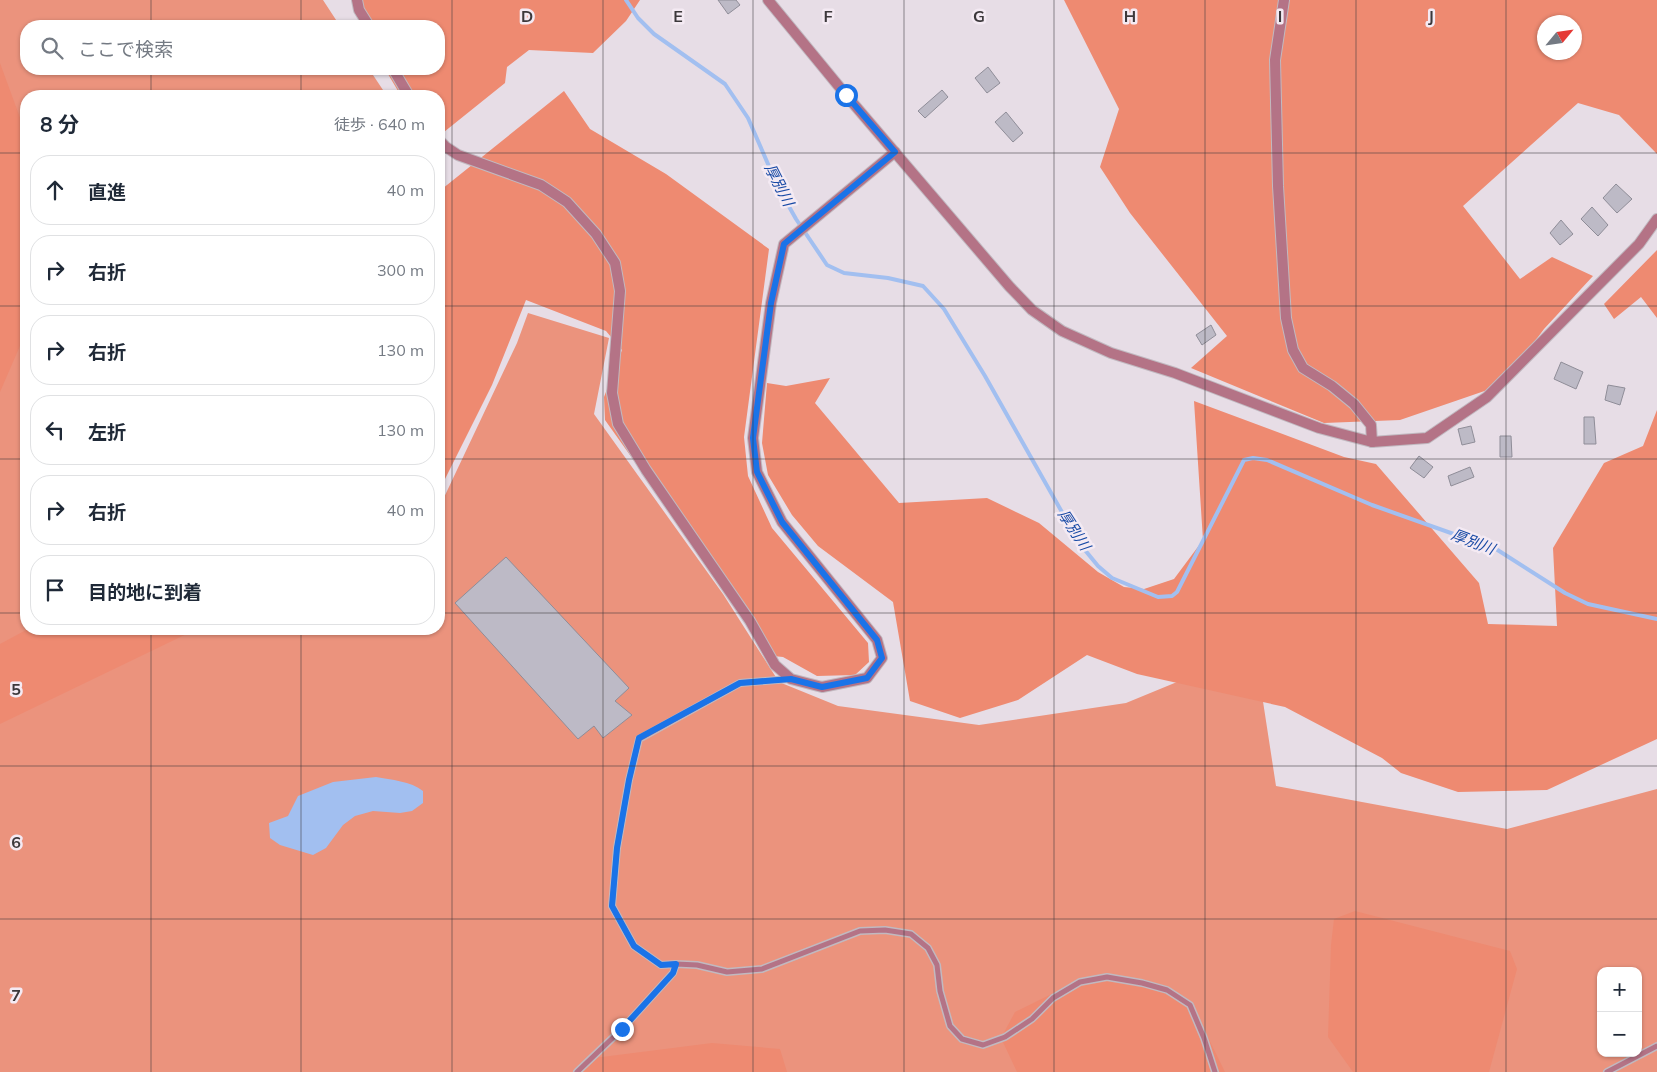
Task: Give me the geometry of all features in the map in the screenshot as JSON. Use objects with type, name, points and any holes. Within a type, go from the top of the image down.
[{"type":"street","points":[[357,0],[359,10],[365,20]]},
{"type":"street","points":[[768,0],[1009,286],[1032,310],[1062,332],[1111,353],[1175,373],[1319,428],[1372,442],[1427,438],[1487,396],[1639,244],[1657,219]]},
{"type":"street","points":[[1284,0],[1275,60],[1278,186],[1286,318],[1293,350],[1304,368],[1332,386],[1354,404],[1371,425],[1372,442]]},
{"type":"street","points":[[397,75],[405,90]]},
{"type":"street","points":[[445,146],[458,155],[541,185],[567,202],[601,241],[615,263],[620,291],[612,393],[618,424],[646,470],[750,621],[775,665],[791,679],[822,687],[867,678],[882,658],[877,640],[782,522],[757,472],[753,438],[771,303],[784,244],[895,152]]},
{"type":"lane","points":[[791,679],[740,683],[639,738],[629,780],[617,848],[612,906],[634,946],[661,965],[697,965],[727,972],[762,969],[860,931],[885,930],[911,934],[928,948],[936,965],[940,991],[950,1026],[962,1039],[983,1045],[1005,1037],[1032,1019],[1053,998],[1080,982],[1107,977],[1142,983],[1166,990],[1190,1005],[1204,1038],[1215,1072]]},
{"type":"lane","points":[[577,1072],[622,1029],[673,973],[676,964]]},
{"type":"lane","points":[[1607,1072],[1657,1046]]},
{"type":"shaded area","points":[[0,0],[323,0],[336,20],[20,20],[20,75],[373,75],[383,90],[20,90],[20,635],[445,635],[445,495],[517,343],[528,313],[609,338],[594,414],[723,594],[779,682],[838,706],[979,725],[1126,703],[1194,675],[1262,695],[1276,786],[1507,829],[1657,789],[1657,1072],[0,1072]]},
{"type":"shaded area","points":[[355,0],[640,0],[626,21],[593,53],[529,50],[507,67],[505,83],[445,131],[445,90],[397,90],[389,75],[445,75],[445,20],[362,20]]},
{"type":"shaded area","points":[[1064,0],[1657,0],[1657,154],[1619,115],[1578,103],[1463,206],[1520,279],[1552,257],[1593,276],[1544,329],[1502,385],[1400,420],[1324,423],[1191,368],[1227,336],[1130,213],[1100,167],[1119,109]]},
{"type":"shaded area","points":[[0,63],[20,118],[20,346],[0,392]]},
{"type":"shaded area","points":[[564,91],[590,129],[666,174],[769,249],[744,437],[748,476],[772,528],[868,643],[869,662],[855,675],[817,676],[783,657],[773,656],[605,420],[604,397],[622,350],[606,331],[526,300],[492,385],[445,479],[445,187]]},
{"type":"shaded area","points":[[1657,250],[1657,318],[1641,297],[1614,319],[1604,304]]},
{"type":"shaded area","points":[[830,378],[815,403],[899,503],[987,498],[1039,523],[1098,572],[1124,587],[1144,589],[1174,579],[1203,540],[1194,401],[1344,457],[1376,464],[1479,583],[1488,624],[1557,626],[1553,548],[1604,463],[1643,446],[1657,410],[1657,739],[1547,790],[1458,792],[1401,773],[1382,758],[1285,707],[1137,674],[1087,655],[1018,700],[960,718],[910,701],[893,602],[818,546],[792,515],[768,475],[762,443],[767,383],[786,386]]},
{"type":"shaded area","points":[[20,633],[20,635],[185,635],[0,724],[0,644]]},
{"type":"shaded area","points":[[1355,911],[1510,951],[1517,969],[1489,1072],[1353,1072],[1328,1037],[1331,945],[1334,919]]},
{"type":"shaded area","points":[[1133,979],[1181,1000],[1199,1019],[1225,1072],[1017,1072],[1001,1038],[1015,1012],[1074,983]]},
{"type":"shaded area","points":[[712,1043],[780,1049],[787,1072],[576,1072],[594,1058]]},
{"type":"water","points":[[376,777],[413,785],[423,791],[423,803],[412,811],[400,813],[373,811],[355,816],[343,825],[326,848],[313,855],[280,845],[270,838],[269,823],[288,816],[298,796],[333,782]]},
{"type":"building","points":[[718,0],[736,0],[740,5],[728,14]]},
{"type":"building","points":[[988,67],[1000,83],[987,93],[975,78]]},
{"type":"building","points":[[942,90],[948,97],[925,118],[918,111]]},
{"type":"building","points":[[1006,112],[1023,133],[1013,142],[995,122]]},
{"type":"building","points":[[1616,184],[1632,199],[1617,213],[1603,198]]},
{"type":"building","points":[[1592,207],[1608,225],[1598,236],[1581,219]]},
{"type":"building","points":[[1561,220],[1573,234],[1560,245],[1550,233]]},
{"type":"building","points":[[1211,325],[1216,335],[1202,345],[1196,335]]},
{"type":"building","points":[[1561,362],[1583,372],[1576,389],[1554,379]]},
{"type":"building","points":[[1608,385],[1625,388],[1620,405],[1605,400]]},
{"type":"building","points":[[1584,417],[1594,417],[1596,444],[1584,444]]},
{"type":"building","points":[[1471,426],[1475,442],[1462,445],[1458,429]]},
{"type":"building","points":[[1500,436],[1511,436],[1512,457],[1500,457]]},
{"type":"building","points":[[1419,456],[1433,467],[1424,478],[1410,468]]},
{"type":"building","points":[[1470,467],[1474,477],[1451,486],[1448,476]]},
{"type":"building","points":[[506,557],[629,688],[615,701],[632,715],[603,738],[594,726],[578,739],[455,603]]},
{"type":"waterway","name":"厚別川","points":[[626,0],[638,18],[654,34],[725,84],[748,118],[778,187],[796,219],[827,265],[844,273],[888,278],[923,286],[944,309],[985,376],[1080,544],[1098,566],[1112,578],[1158,597],[1172,596],[1177,592],[1244,460],[1253,458],[1267,460],[1372,505],[1496,549],[1565,593],[1588,604],[1657,619]]},
{"type":"route","points":[[622,1029],[673,973],[676,964],[661,965],[634,946],[612,906],[617,848],[629,780],[639,738],[740,683],[791,679],[822,687],[867,678],[882,658],[877,640],[782,522],[757,472],[753,438],[771,303],[784,244],[895,152],[846,95]]}]
